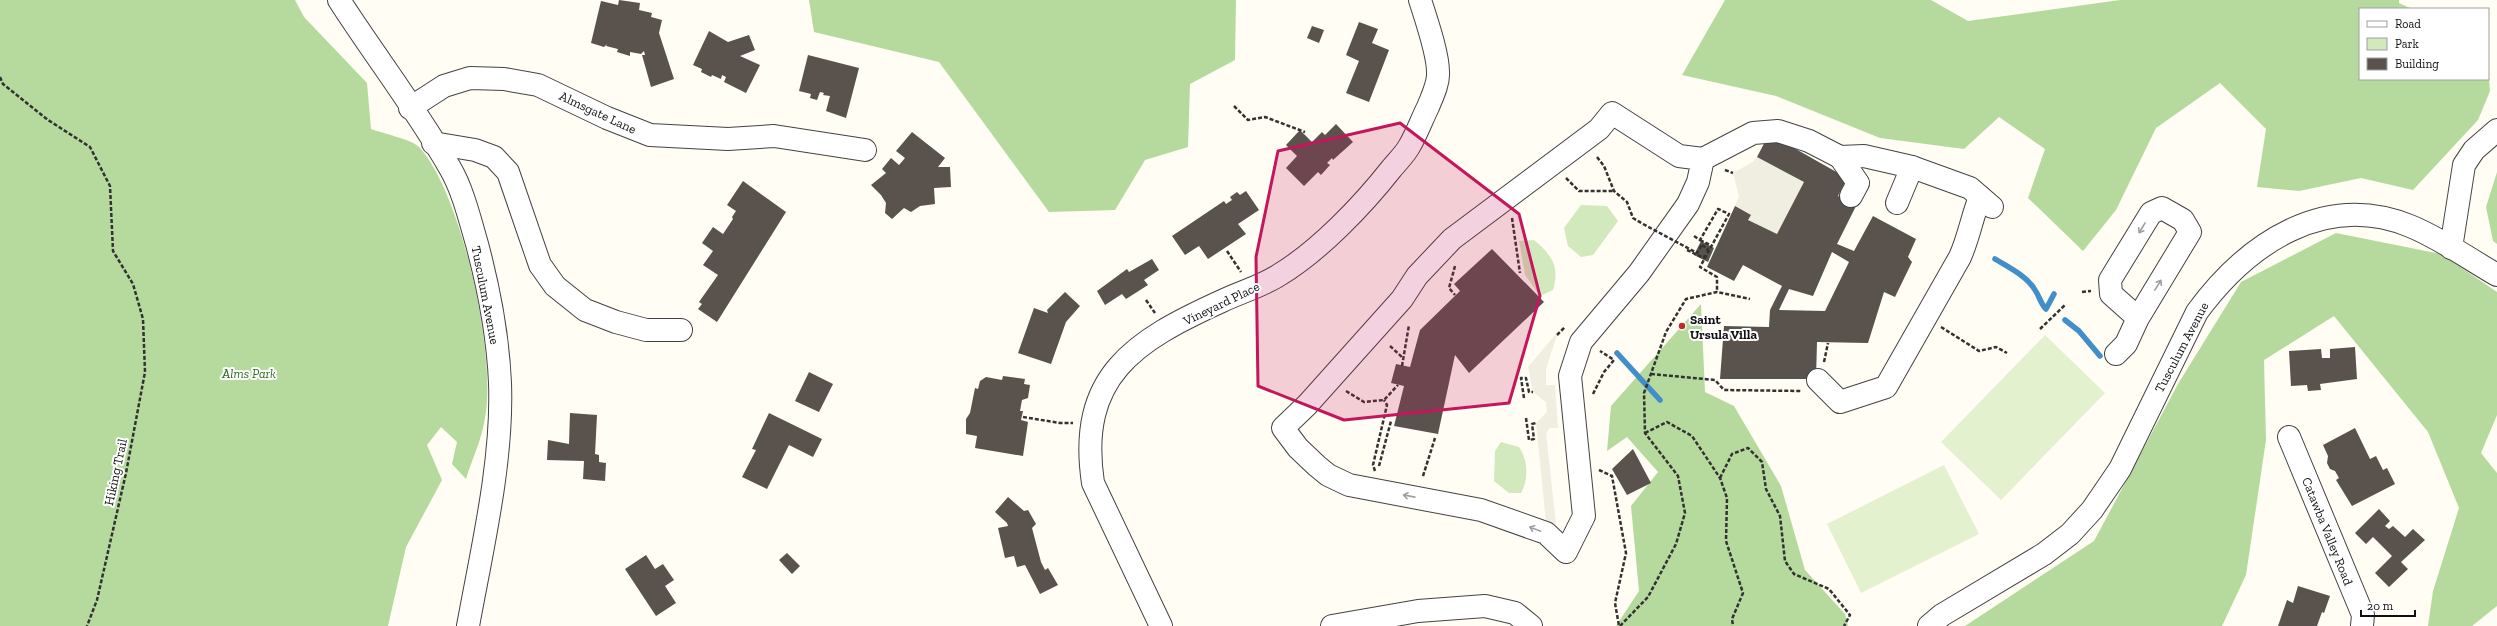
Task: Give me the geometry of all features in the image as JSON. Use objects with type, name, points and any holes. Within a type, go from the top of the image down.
[{"type":"street","name":"Tusculum Avenue","points":[[339,0],[451,169],[477,244],[493,320],[500,383],[492,485],[468,626]]},
{"type":"street","name":"Vineyard Place","points":[[1161,626],[1093,483],[1090,459],[1090,428],[1094,410],[1104,387],[1118,366],[1136,349],[1179,322],[1279,275],[1319,244],[1356,210],[1410,146],[1432,96],[1438,73],[1420,0]]},
{"type":"street","name":"Almsgate Lane","points":[[410,108],[444,86],[470,78],[504,79],[538,85],[607,118],[650,135],[728,139],[774,136],[865,150]]},
{"type":"street","points":[[1702,159],[1698,182],[1688,204],[1639,273],[1581,342],[1570,376],[1584,516],[1566,552],[1546,533],[1481,510],[1349,485],[1328,475],[1298,448],[1283,428],[1307,405],[1402,299],[1417,276],[1452,239],[1599,129],[1612,113],[1679,156],[1702,159],[1753,133],[1778,131],[1810,141],[1840,157],[1858,183],[1851,196]]},
{"type":"street","points":[[2451,248],[2464,165],[2474,150],[2497,130]]},
{"type":"street","points":[[433,143],[482,152],[494,157],[508,172],[540,265],[555,286],[585,310],[616,322],[646,330],[680,330]]},
{"type":"street","points":[[1823,379],[1840,402],[1886,387],[1960,257],[1968,238],[1973,215],[1986,202],[1970,188],[1912,167],[1864,156],[1840,157]]},
{"type":"street","points":[[1897,204],[1912,167]]},
{"type":"street","points":[[2116,354],[2126,344],[2138,318],[2190,232],[2183,220],[2162,208],[2151,212],[2110,280],[2112,294],[2138,318]]},
{"type":"street","name":"Tusculum Avenue","points":[[1929,626],[1942,615],[2044,554],[2070,534],[2092,510],[2120,469],[2197,312],[2212,291],[2263,245],[2285,232],[2309,222],[2333,216],[2359,215],[2385,218],[2409,225],[2497,275]]},
{"type":"street","name":"Catawba Valley Road","points":[[2289,437],[2363,615],[2362,626]]},
{"type":"street","points":[[1332,626],[1418,611],[1485,606],[1515,613],[1531,626]]},
{"type":"path","name":"Hiking Trail","points":[[0,77],[3,84],[48,120],[90,147],[110,186],[113,251],[133,284],[143,319],[145,372],[126,473],[97,600],[87,626]]},
{"type":"path","points":[[1234,106],[1248,120],[1265,117],[1305,132]]},
{"type":"path","points":[[1597,157],[1604,166],[1614,191],[1627,202],[1633,218],[1697,253],[1702,245],[1708,249],[1704,258],[1687,250]]},
{"type":"path","points":[[1566,178],[1579,191],[1614,191]]},
{"type":"path","points":[[1700,240],[1718,208],[1729,214],[1700,267],[1717,277],[1717,292]]},
{"type":"path","points":[[1512,216],[1520,273]]},
{"type":"path","points":[[1694,236],[1712,246]]},
{"type":"path","points":[[1227,251],[1246,279],[1248,289]]},
{"type":"path","points":[[1456,262],[1449,288],[1456,295]]},
{"type":"path","points":[[1620,626],[1648,597],[1676,544],[1686,513],[1678,476],[1645,433],[1644,393],[1666,332],[1686,299],[1717,292],[1750,299]]},
{"type":"path","points":[[2040,329],[2065,305]]},
{"type":"path","points":[[1402,366],[1402,357],[1409,325]]},
{"type":"path","points":[[1557,335],[1567,326]]},
{"type":"path","points":[[1949,331],[1979,351],[1996,347],[2007,353]]},
{"type":"path","points":[[1581,342],[1606,354],[1614,360],[1604,372],[1593,394],[1592,401]]},
{"type":"path","points":[[1651,374],[1715,380],[1724,390],[1823,379],[1828,342]]},
{"type":"path","points":[[1390,346],[1402,357]]},
{"type":"path","points":[[1524,398],[1521,378],[1526,378],[1529,392],[1533,392]]},
{"type":"path","points":[[1348,391],[1364,402],[1384,400],[1398,385]]},
{"type":"path","points":[[1373,465],[1387,405],[1384,400]]},
{"type":"path","points":[[1023,416],[1060,423],[1067,421],[1090,428]]},
{"type":"path","points":[[1526,418],[1529,440],[1534,439],[1532,424],[1536,423]]},
{"type":"path","points":[[1379,466],[1391,421]]},
{"type":"path","points":[[1645,433],[1667,422],[1692,436],[1720,478],[1727,498],[1726,541],[1743,593],[1732,619],[1733,626]]},
{"type":"path","points":[[1424,476],[1435,438]]},
{"type":"path","points":[[1720,478],[1732,454],[1748,448],[1762,462],[1766,489],[1780,516],[1785,562],[1794,574],[1829,589],[1850,615],[1844,626]]},
{"type":"path","points":[[1596,468],[1612,476],[1626,552],[1615,603],[1620,626]]},
{"type":"highlighted area","points":[[1400,123],[1519,214],[1540,296],[1509,403],[1344,420],[1258,386],[1256,257],[1278,151]]},
{"type":"green space","name":"Alms Park","points":[[0,0],[295,0],[304,17],[367,83],[371,129],[416,144],[435,169],[449,200],[462,237],[473,277],[481,318],[486,356],[487,391],[485,418],[484,426],[466,479],[452,464],[457,442],[441,427],[427,445],[442,480],[406,547],[388,626],[0,626]]},
{"type":"green space","points":[[809,0],[1236,0],[1235,60],[1190,84],[1188,147],[1145,160],[1115,210],[1049,212],[939,62],[814,32]]},
{"type":"green space","points":[[1725,0],[1931,0],[1968,21],[2120,0],[2399,0],[2399,3],[2410,8],[2359,8],[2359,80],[2489,79],[2490,91],[2478,120],[2413,190],[2361,178],[2299,191],[2257,187],[2266,129],[2220,83],[2156,128],[2116,210],[2083,251],[2028,198],[2045,149],[1999,117],[1964,149],[1880,138],[1776,96],[1682,75]]},
{"type":"green space","points":[[2497,172],[2497,244],[2493,241],[2486,207]]},
{"type":"green space","points":[[1581,205],[1607,206],[1618,221],[1593,255],[1581,257],[1568,246],[1564,228]]},
{"type":"green space","points":[[2336,233],[2441,254],[2497,292],[2497,415],[2481,453],[2497,473],[2497,606],[2472,626],[2428,626],[2433,591],[2459,508],[2428,432],[2334,316],[2264,360],[2266,440],[2246,575],[2222,626],[1965,626],[2094,541],[2178,384],[2241,282]]},
{"type":"green space","points":[[1534,240],[1550,256],[1556,275],[1553,290],[1540,296],[1525,275],[1519,241]]},
{"type":"green space","points":[[1701,304],[1705,392],[1734,406],[1781,486],[1805,570],[1845,614],[1848,626],[1616,626],[1639,591],[1631,506],[1658,472],[1627,437],[1607,451],[1611,406]]},
{"type":"green space","points":[[2045,335],[2105,393],[2001,500],[1941,442]]},
{"type":"green space","points":[[1501,442],[1519,447],[1522,452],[1526,464],[1526,476],[1524,488],[1521,493],[1509,493],[1494,481],[1495,451]]},
{"type":"green space","points":[[1944,465],[1979,534],[1861,593],[1827,524]]},
{"type":"shaded area","points":[[1757,157],[1804,182],[1777,234],[1748,220],[1751,215],[1735,206],[1739,196],[1733,173],[1753,162]]},
{"type":"shaded area","points":[[1556,334],[1557,335],[1546,369],[1546,385],[1555,385],[1558,428],[1550,428],[1546,433],[1556,524],[1546,522],[1536,423],[1547,412],[1546,402],[1533,392],[1528,367]]},
{"type":"building","points":[[619,0],[640,3],[639,10],[652,13],[651,17],[662,20],[659,33],[674,79],[651,87],[642,55],[645,55],[644,51],[641,54],[630,52],[630,56],[617,52],[618,49],[606,46],[607,44],[604,47],[591,43],[601,1],[618,5]]},
{"type":"building","points":[[1359,22],[1378,29],[1372,43],[1389,50],[1369,102],[1346,93],[1359,61],[1346,55]]},
{"type":"building","points":[[1312,26],[1324,30],[1319,43],[1307,38]]},
{"type":"building","points":[[709,31],[728,42],[749,35],[755,50],[740,56],[760,65],[746,93],[724,82],[726,77],[722,75],[721,79],[712,75],[711,77],[701,72],[702,69],[693,65]]},
{"type":"building","points":[[808,55],[859,68],[846,118],[826,111],[830,96],[823,95],[824,93],[820,92],[817,100],[810,98],[811,94],[799,91]]},
{"type":"building","points":[[1336,124],[1353,142],[1333,160],[1332,158],[1327,163],[1330,165],[1321,175],[1318,172],[1304,186],[1286,168],[1297,156],[1286,145],[1300,130],[1312,142],[1322,132],[1325,135]]},
{"type":"building","points":[[912,132],[945,158],[938,167],[950,167],[951,187],[934,188],[935,204],[920,206],[911,212],[904,208],[892,219],[885,213],[886,203],[881,195],[871,185],[886,173],[882,169],[891,158],[899,165],[905,158],[896,151]]},
{"type":"building","points":[[1769,134],[1847,178],[1838,196],[1856,206],[1837,244],[1854,251],[1873,216],[1916,239],[1908,257],[1912,262],[1895,297],[1884,292],[1868,343],[1817,342],[1816,379],[1720,379],[1724,326],[1769,327],[1770,310],[1782,286],[1743,265],[1734,281],[1707,267],[1735,206],[1751,215],[1748,220],[1777,234],[1804,182],[1757,157]],"holes":[[[1832,252],[1849,262],[1825,311],[1779,310],[1789,289],[1813,296]]]},
{"type":"building","points":[[743,181],[786,212],[717,322],[698,309],[702,304],[699,302],[718,275],[703,265],[713,251],[702,243],[713,227],[723,234],[733,219],[732,217],[736,211],[727,205]]},
{"type":"building","points":[[1246,191],[1259,210],[1238,224],[1246,234],[1208,259],[1199,246],[1185,255],[1172,236],[1224,201],[1226,204],[1232,200],[1230,197],[1237,192],[1240,195]]},
{"type":"building","points":[[1701,241],[1714,248],[1708,262],[1694,255]]},
{"type":"building","points":[[1492,249],[1544,302],[1469,373],[1455,355],[1438,434],[1394,426],[1404,386],[1391,383],[1396,364],[1410,367],[1420,330],[1460,291],[1454,284]]},
{"type":"building","points":[[1152,259],[1159,270],[1144,280],[1148,285],[1126,299],[1122,294],[1105,305],[1097,291],[1127,269],[1129,272]]},
{"type":"building","points":[[1065,292],[1080,306],[1066,322],[1051,364],[1018,353],[1034,308],[1048,313],[1047,310]]},
{"type":"building","points":[[2355,347],[2357,379],[2320,384],[2321,390],[2308,391],[2307,385],[2291,386],[2289,351],[2321,349],[2322,358],[2330,358],[2330,349]]},
{"type":"building","points":[[809,372],[833,384],[819,412],[795,401]]},
{"type":"building","points":[[1003,376],[1025,379],[1024,384],[1030,385],[1028,398],[1022,400],[1020,411],[1023,411],[1021,420],[1028,422],[1023,456],[975,448],[977,436],[966,434],[966,419],[970,413],[975,388],[978,389],[980,381],[986,377],[1002,380]]},
{"type":"building","points":[[570,413],[597,415],[595,454],[599,455],[599,462],[606,463],[605,481],[583,479],[584,461],[547,460],[548,440],[569,444]]},
{"type":"building","points":[[769,413],[822,439],[813,457],[789,445],[767,489],[742,477],[756,450],[752,449]]},
{"type":"building","points":[[2355,428],[2370,459],[2376,456],[2383,470],[2387,468],[2395,484],[2352,506],[2336,480],[2339,478],[2335,471],[2330,469],[2327,463],[2328,456],[2323,445]]},
{"type":"building","points":[[1633,449],[1651,483],[1627,495],[1612,469]]},
{"type":"building","points":[[1008,497],[1024,511],[1028,510],[1036,524],[1032,528],[1041,562],[1045,570],[1048,568],[1058,585],[1040,594],[1025,565],[1017,567],[1014,556],[1005,558],[998,528],[1008,526],[1007,523],[995,512]]},
{"type":"building","points":[[2379,509],[2390,521],[2385,526],[2389,529],[2393,526],[2405,537],[2413,529],[2425,540],[2401,562],[2408,569],[2389,587],[2375,573],[2392,556],[2373,537],[2366,544],[2355,533]]},
{"type":"building","points":[[787,553],[800,566],[792,574],[779,560]]},
{"type":"building","points":[[646,555],[655,569],[663,564],[674,580],[665,586],[676,603],[656,616],[625,569]]},
{"type":"building","points":[[2298,586],[2330,596],[2324,613],[2322,612],[2317,626],[2278,626],[2287,600],[2293,603]]},
{"type":"waterway","points":[[1995,259],[2017,272],[2027,280],[2032,285],[2046,309],[2054,294]]},
{"type":"waterway","points":[[2065,320],[2079,331],[2100,356]]},
{"type":"waterway","points":[[1617,353],[1660,400]]},
{"type":"place","name":"Saint Ursula Villa","points":[[1682,326]]}]
